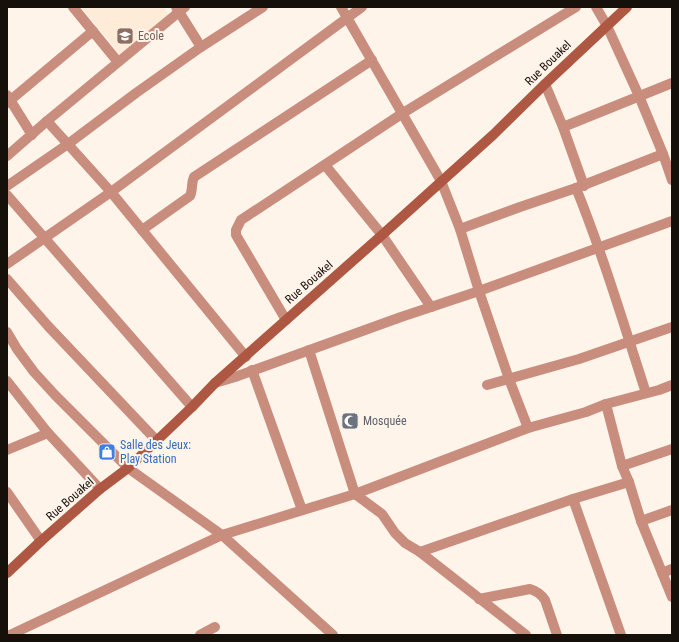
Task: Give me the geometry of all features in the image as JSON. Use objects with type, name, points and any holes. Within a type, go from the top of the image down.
[{"type":"main road","name":"Rue Bouakel","points":[[7,573],[100,489],[128,468],[215,383],[246,357],[493,135],[627,7]]},
{"type":"street","points":[[73,7],[118,62]]},
{"type":"street","points":[[7,186],[68,144],[200,47],[263,7]]},
{"type":"street","points":[[341,7],[442,181],[460,229],[509,379],[528,428]]},
{"type":"street","points":[[7,264],[111,192],[362,7]]},
{"type":"street","points":[[286,320],[236,235],[236,230],[240,220],[403,113],[576,7]]},
{"type":"street","points":[[596,7],[607,26],[639,96],[671,176]]},
{"type":"street","points":[[7,156],[180,9],[200,47]]},
{"type":"street","points":[[32,135],[8,99],[93,31]]},
{"type":"street","points":[[142,230],[190,196],[194,177],[372,60]]},
{"type":"street","points":[[563,127],[672,83]]},
{"type":"street","points":[[545,84],[563,127],[598,247],[646,394]]},
{"type":"street","points":[[47,121],[111,192],[246,357]]},
{"type":"street","points":[[460,229],[580,187],[663,154]]},
{"type":"street","points":[[325,165],[382,235],[431,307]]},
{"type":"street","points":[[7,195],[192,407]]},
{"type":"street","points":[[215,383],[479,291],[672,221]]},
{"type":"street","points":[[7,279],[48,326],[157,440]]},
{"type":"street","points":[[487,385],[579,359],[672,327]]},
{"type":"street","points":[[7,332],[17,349],[39,378],[128,468],[222,535],[334,635]]},
{"type":"street","points":[[309,350],[355,494],[382,514],[395,533],[405,543],[420,552],[526,635]]},
{"type":"street","points":[[252,370],[302,510]]},
{"type":"street","points":[[7,381],[48,433],[100,489]]},
{"type":"street","points":[[10,635],[222,535],[355,494],[528,428],[586,412],[606,404],[646,394],[672,385]]},
{"type":"street","points":[[606,404],[622,466],[629,482],[641,522],[672,597]]},
{"type":"street","points":[[7,450],[48,433]]},
{"type":"street","points":[[622,466],[672,449]]},
{"type":"street","points":[[420,552],[572,499],[629,482]]},
{"type":"street","points":[[7,492],[41,541]]},
{"type":"street","points":[[572,499],[621,635]]},
{"type":"street","points":[[641,522],[672,510]]},
{"type":"street","points":[[662,573],[672,569]]},
{"type":"street","points":[[479,599],[530,589],[537,592],[545,600],[557,635]]},
{"type":"street","points":[[200,635],[215,627]]},
{"type":"shaded area","name":"Ecole","points":[[81,7],[163,7],[170,17],[120,54]]},
{"type":"place","name":"Ecole","points":[[125,36]]},
{"type":"place","name":"Mosquée","points":[[350,421]]},
{"type":"place","name":"Salle des Jeux: Play Station","points":[[107,452]]}]
